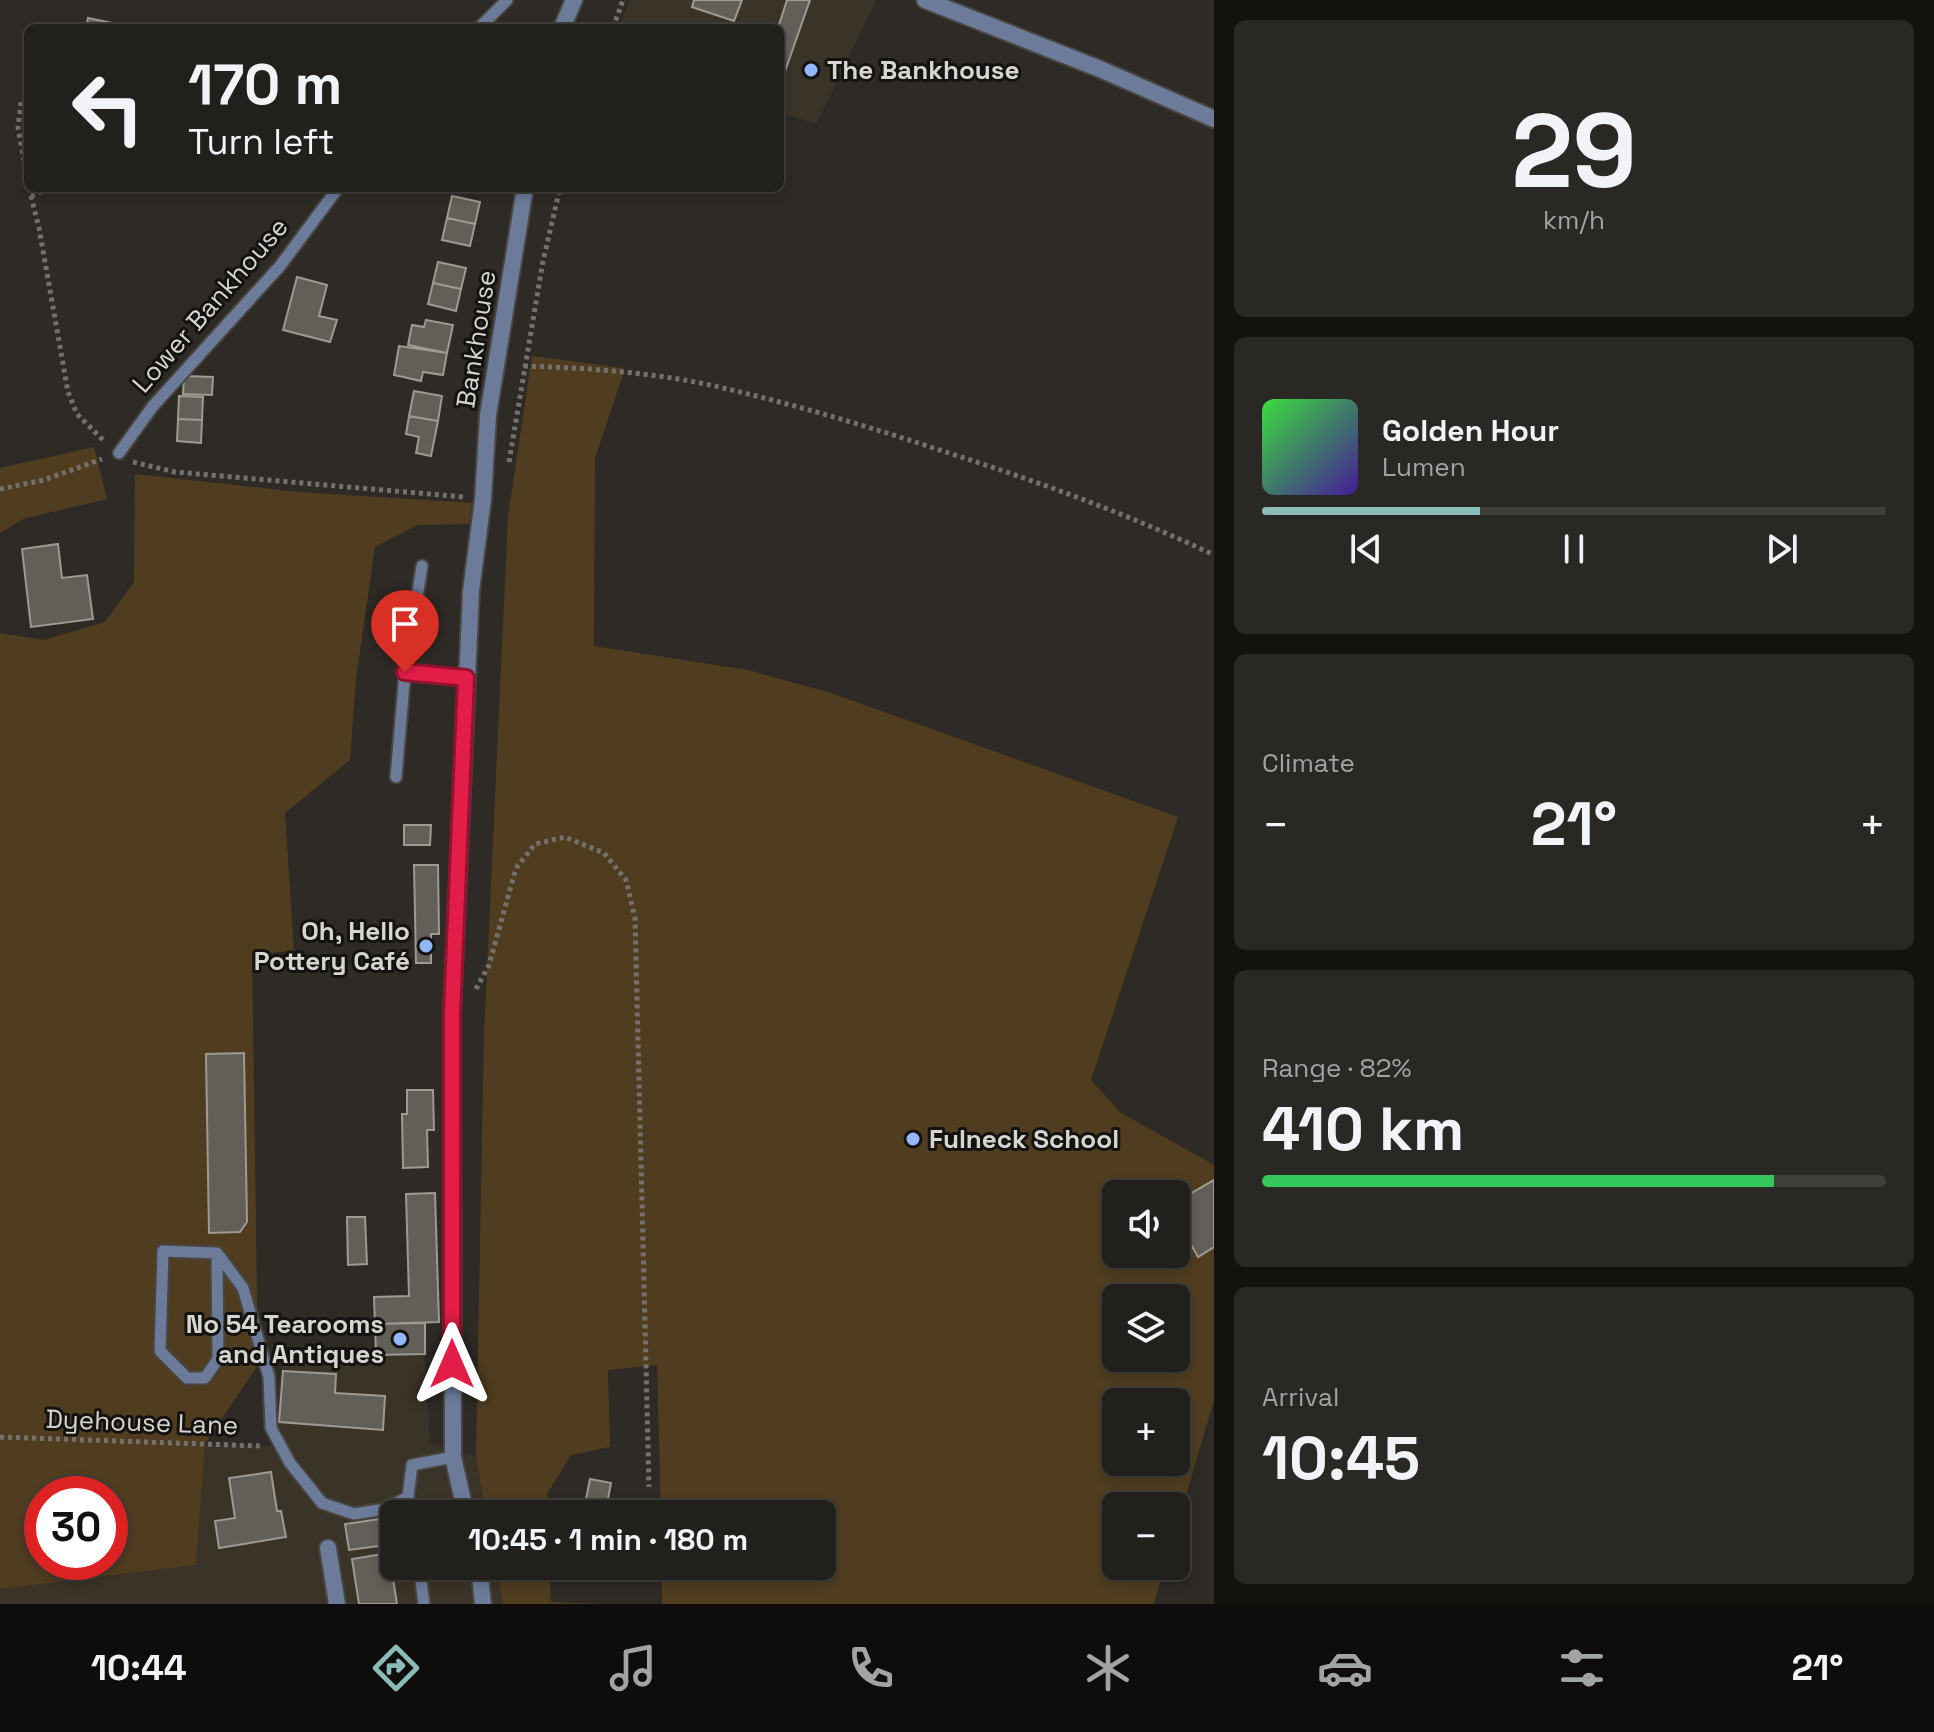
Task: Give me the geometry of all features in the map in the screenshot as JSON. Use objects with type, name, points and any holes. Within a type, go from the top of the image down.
[{"type":"street","points":[[564,24],[574,0]]},
{"type":"street","points":[[925,0],[1100,69],[1214,119]]},
{"type":"street","name":"Bankhouse","points":[[483,499],[488,415],[524,192]]},
{"type":"street","points":[[463,1500],[453,1457],[452,1013],[471,591],[483,499]]},
{"type":"street","points":[[328,1548],[337,1604]]},
{"type":"street","points":[[480,1580],[483,1604]]},
{"type":"lane","points":[[483,24],[507,0]]},
{"type":"lane","name":"Lower Bankhouse","points":[[119,453],[153,406],[280,266],[335,192]]},
{"type":"lane","points":[[396,777],[405,672],[422,566]]},
{"type":"lane","points":[[405,672],[466,678]]},
{"type":"lane","points":[[163,1251],[217,1253],[218,1359],[205,1378],[187,1378],[160,1351],[163,1251]]},
{"type":"lane","points":[[217,1253],[243,1288],[269,1377],[271,1428],[290,1463],[322,1503],[354,1514],[385,1509],[408,1497]]},
{"type":"lane","points":[[409,1500],[412,1465],[453,1457]]},
{"type":"lane","points":[[421,1580],[424,1604]]},
{"type":"path","points":[[614,24],[623,0]]},
{"type":"path","points":[[21,102],[18,128],[24,159]]},
{"type":"path","points":[[30,192],[68,392],[77,414],[119,453],[135,463],[175,472],[483,499]]},
{"type":"path","points":[[31,196],[41,192]]},
{"type":"path","points":[[508,471],[543,261],[559,192]]},
{"type":"path","points":[[524,366],[595,369],[707,384],[838,417],[1074,495],[1214,555]]},
{"type":"path","points":[[0,489],[44,480],[119,453]]},
{"type":"path","points":[[452,1013],[472,996],[489,965],[516,868],[535,844],[565,837],[604,853],[626,880],[635,918],[649,1487]]},
{"type":"path","name":"Dyehouse Lane","points":[[0,1437],[282,1448]]},
{"type":"shaded area","name":"The Bankhouse","points":[[630,0],[876,1],[816,124],[784,113],[784,24],[621,24]]},
{"type":"shaded area","name":"Fulneck School","points":[[532,356],[623,368],[595,458],[594,646],[748,670],[831,693],[1178,817],[1091,1080],[1121,1113],[1214,1165],[1214,1400],[1187,1492],[1102,1492],[1102,1580],[1161,1580],[1154,1604],[662,1604],[662,1580],[836,1580],[836,1500],[661,1500],[657,1365],[608,1370],[610,1447],[571,1455],[547,1494],[547,1500],[484,1500],[476,1457],[484,1034],[508,517]]},
{"type":"shaded area","points":[[94,447],[107,499],[23,519],[0,533],[0,468]]},
{"type":"shaded area","points":[[135,474],[300,492],[472,503],[469,524],[417,525],[375,547],[356,679],[350,760],[285,813],[294,951],[252,954],[258,1365],[205,1444],[196,1565],[128,1573],[128,1476],[24,1476],[24,1580],[74,1580],[0,1589],[0,633],[44,640],[105,622],[134,582]]},
{"type":"shaded area","points":[[424,1354],[430,1443],[476,1457],[484,1500],[380,1500],[380,1580],[499,1580],[503,1604],[0,1604],[0,1589],[74,1580],[128,1580],[128,1573],[196,1565],[205,1444],[272,1446],[282,1360]]},
{"type":"shaded area","points":[[499,1580],[550,1580],[551,1602],[602,1604],[503,1604]]},
{"type":"building","points":[[694,0],[742,0],[734,21],[692,7]]},
{"type":"building","points":[[787,0],[810,0],[784,74],[784,24],[779,24]]},
{"type":"building","points":[[88,18],[112,23],[112,24],[87,24]]},
{"type":"building","points":[[452,196],[480,202],[475,224],[447,218]]},
{"type":"building","points":[[447,218],[475,224],[470,246],[442,240]]},
{"type":"building","points":[[438,262],[466,268],[461,289],[433,283]]},
{"type":"building","points":[[297,277],[327,285],[319,316],[337,320],[330,342],[283,330]]},
{"type":"building","points":[[433,283],[461,289],[456,311],[428,304]]},
{"type":"building","points":[[426,320],[453,325],[447,353],[408,345],[412,325],[424,327]]},
{"type":"building","points":[[399,346],[447,353],[443,375],[423,372],[421,381],[394,375]]},
{"type":"building","points":[[184,376],[213,377],[212,395],[183,394]]},
{"type":"building","points":[[414,391],[442,396],[438,421],[409,416]]},
{"type":"building","points":[[179,396],[203,397],[202,420],[178,419]]},
{"type":"building","points":[[409,416],[438,421],[431,456],[416,453],[419,437],[406,434]]},
{"type":"building","points":[[178,419],[202,420],[201,443],[177,441]]},
{"type":"building","points":[[58,544],[62,578],[87,575],[93,619],[31,627],[22,549]]},
{"type":"building","points":[[404,825],[431,825],[430,845],[404,845]]},
{"type":"building","points":[[414,865],[438,865],[439,934],[431,934],[431,963],[416,963]]},
{"type":"building","points":[[244,1053],[247,1222],[240,1232],[209,1233],[206,1054]]},
{"type":"building","points":[[407,1090],[433,1090],[434,1130],[427,1130],[428,1167],[403,1168],[402,1114],[407,1114]]},
{"type":"building","points":[[1214,1180],[1214,1247],[1198,1257],[1190,1243],[1190,1194]]},
{"type":"building","points":[[435,1193],[439,1322],[375,1324],[374,1297],[409,1296],[406,1194]]},
{"type":"building","points":[[347,1217],[365,1217],[367,1264],[348,1265]]},
{"type":"building","name":"No 54 Tearooms and Antiques","points":[[425,1323],[425,1354],[376,1355],[375,1324]]},
{"type":"building","points":[[283,1371],[336,1374],[335,1393],[385,1396],[383,1430],[279,1422]]},
{"type":"building","points":[[271,1472],[277,1511],[281,1511],[286,1537],[219,1548],[215,1521],[235,1518],[229,1478]]},
{"type":"building","points":[[590,1479],[611,1483],[608,1499],[613,1500],[586,1500]]},
{"type":"building","points":[[380,1519],[380,1546],[349,1550],[345,1524]]},
{"type":"building","points":[[380,1554],[380,1580],[393,1580],[397,1604],[359,1604],[352,1559]]},
{"type":"place","name":"The Bankhouse","points":[[811,70]]},
{"type":"place","name":"Oh, Hello Pottery Café","points":[[426,946]]},
{"type":"place","name":"Fulneck School","points":[[913,1139]]},
{"type":"place","name":"No 54 Tearooms and Antiques","points":[[400,1339]]},
{"type":"route","points":[[405,672],[466,678],[452,1013],[452,1364]]}]
